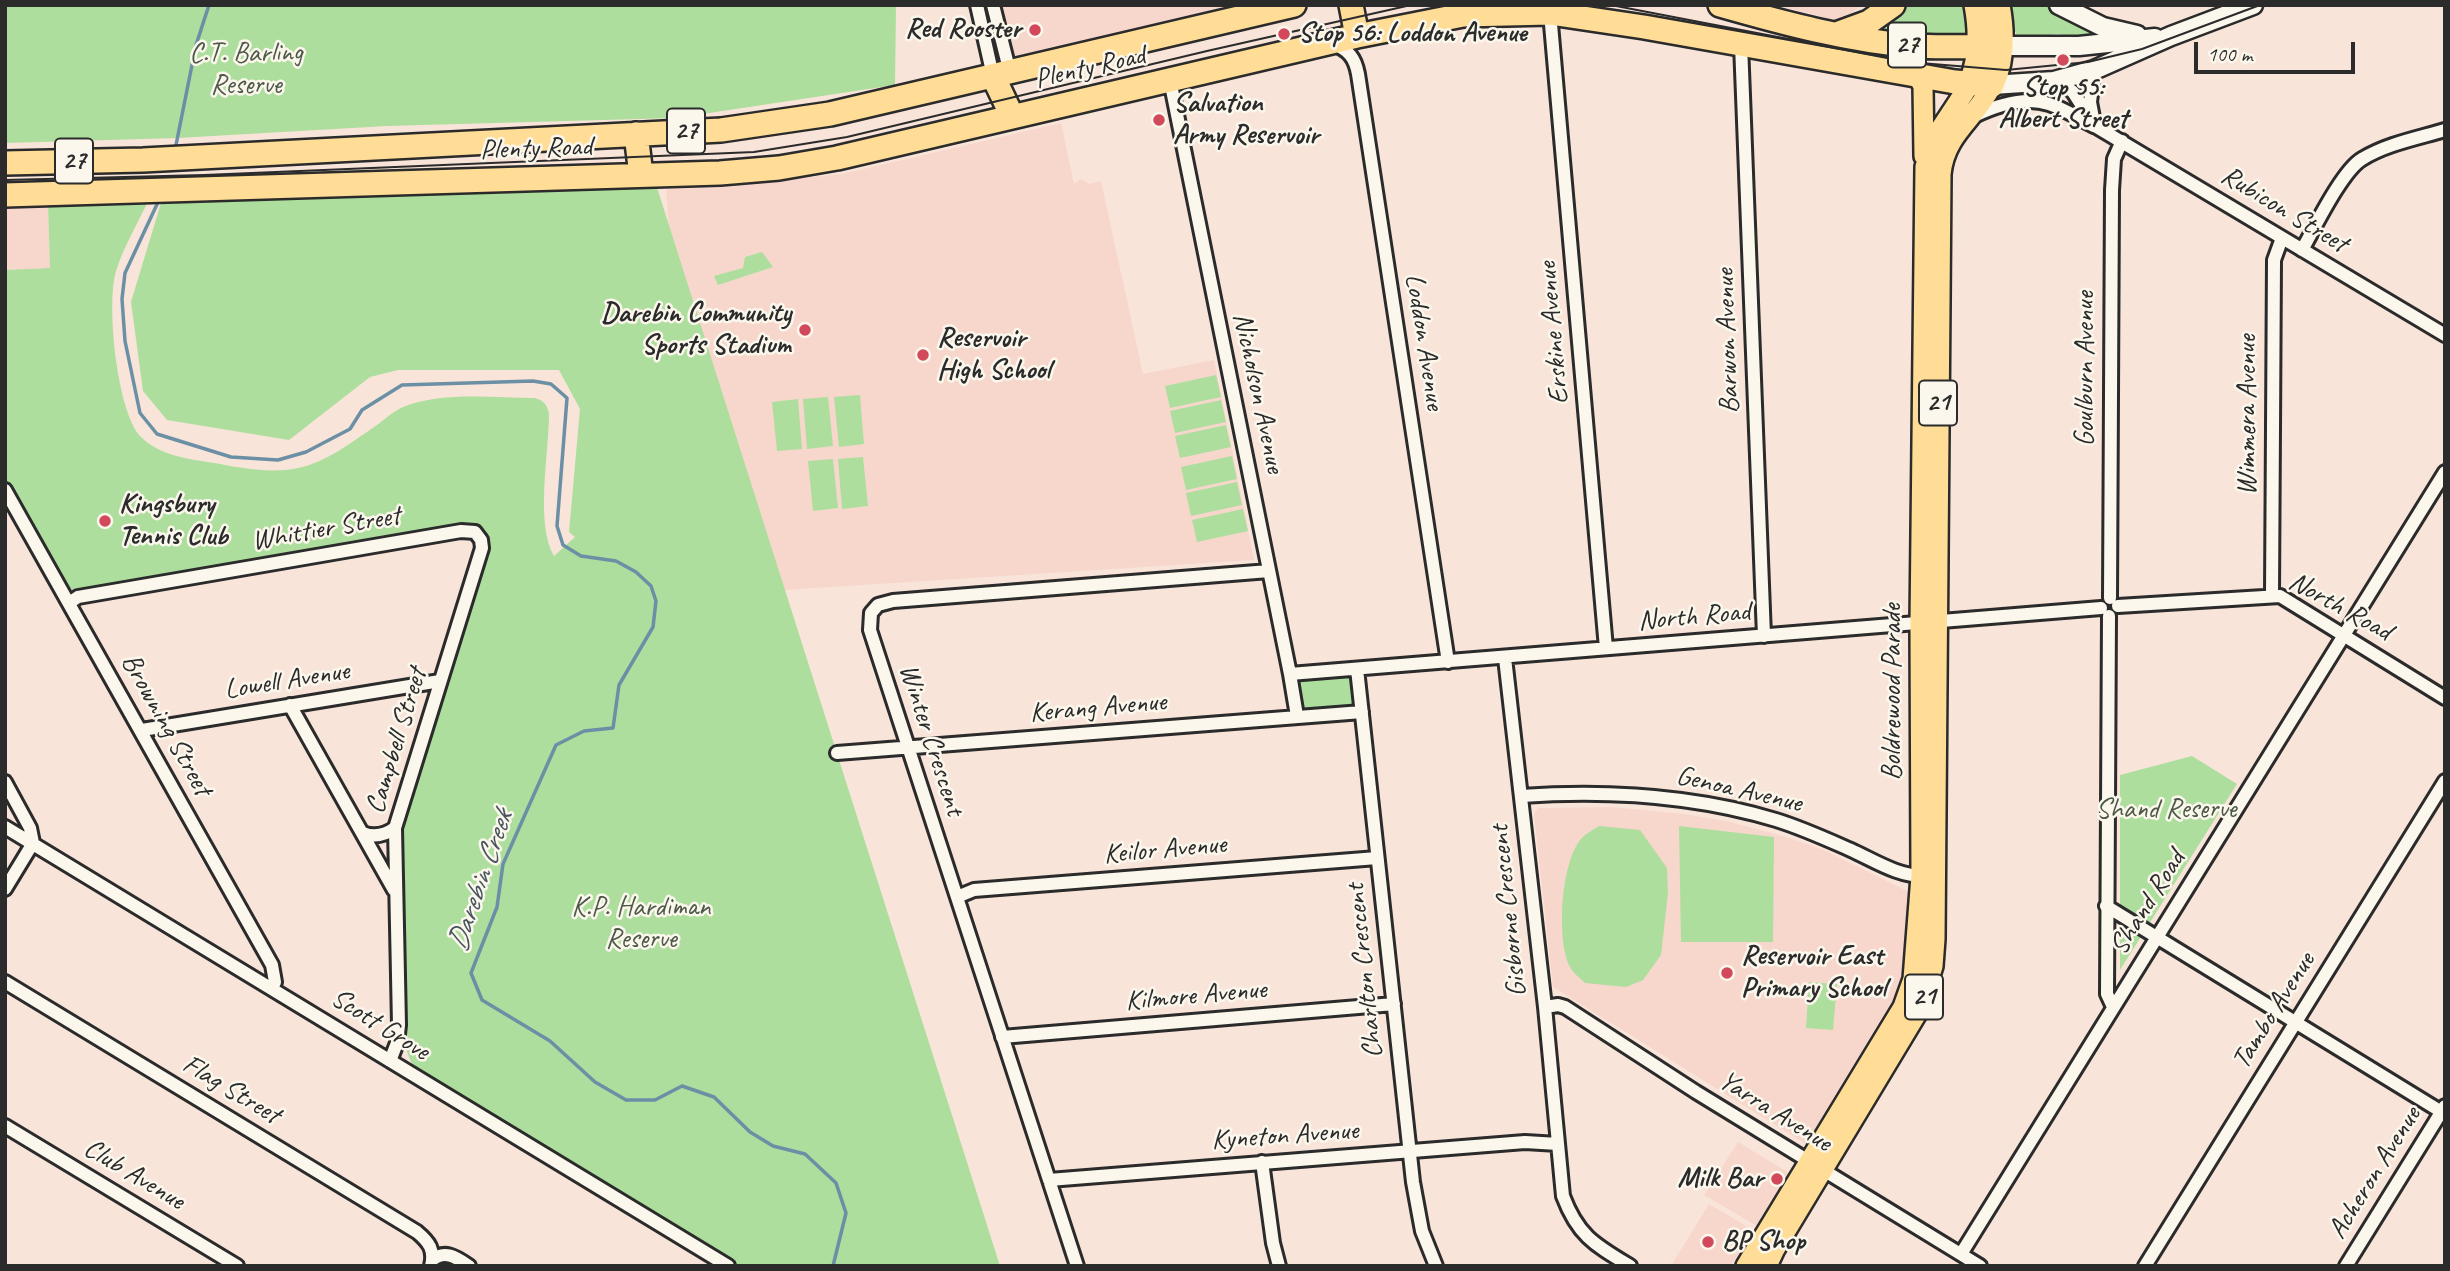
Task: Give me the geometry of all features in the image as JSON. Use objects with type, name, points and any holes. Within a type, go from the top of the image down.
[{"type":"highway","name":"Plenty Road","points":[[5,163],[143,160],[721,130],[842,112],[1294,5]]},
{"type":"highway","points":[[1351,5],[1357,36]]},
{"type":"highway","name":"Plenty Road","points":[[1720,5],[1836,34],[1913,46],[1990,46]]},
{"type":"highway","points":[[1836,34],[1875,19],[1892,5]]},
{"type":"highway","name":"21","points":[[1976,5],[1998,67],[1981,84]]},
{"type":"highway","name":"21","points":[[1990,46],[1998,5]]},
{"type":"highway","name":"Plenty Road","points":[[5,195],[720,173],[779,168],[837,158],[1357,36],[1463,15],[1621,14],[1741,44],[1981,84]]},
{"type":"highway","points":[[1002,75],[1012,117]]},
{"type":"highway","points":[[636,134],[641,175]]},
{"type":"main road","points":[[2059,5],[2102,27],[2163,37]]},
{"type":"main road","name":"Plenty Road","points":[[1981,84],[2059,80],[2094,70],[2163,37],[2253,5]]},
{"type":"main road","name":"Plenty Road","points":[[1990,46],[2079,46],[2163,37]]},
{"type":"main road","points":[[1917,75],[1923,86],[1925,167]]},
{"type":"main road","name":"Boldrewood Parade","points":[[1930,412],[1942,167],[1952,138],[1982,103],[1981,84]]},
{"type":"main road","name":"Boldrewood Parade","points":[[1746,1266],[1768,1252],[1903,1007],[1913,979],[1929,876],[1930,412],[1925,167],[1933,140],[1981,84]]},
{"type":"street","points":[[977,5],[1002,75]]},
{"type":"street","points":[[993,5],[1002,75]]},
{"type":"street","name":"Erskine Avenue","points":[[1550,13],[1606,648]]},
{"type":"street","name":"Loddon Avenue","points":[[1330,43],[1349,52],[1359,74],[1448,662]]},
{"type":"street","name":"Barwon Avenue","points":[[1741,44],[1764,636]]},
{"type":"street","points":[[2094,70],[2090,109],[2101,130]]},
{"type":"street","name":"Nicholson Avenue","points":[[1170,80],[1297,716]]},
{"type":"street","name":"Rubicon Street","points":[[2059,80],[2073,92],[2091,122],[2101,130]]},
{"type":"street","name":"Rubicon Street","points":[[1969,118],[2005,105],[2028,101],[2046,103],[2122,141],[2443,334]]},
{"type":"street","points":[[2302,250],[2348,173],[2360,160],[2375,152],[2445,130]]},
{"type":"street","name":"Goulburn Avenue","points":[[2113,1007],[2107,994],[2106,906],[2112,190],[2114,159],[2122,141]]},
{"type":"street","name":"Wimmera Avenue","points":[[2272,594],[2274,260],[2282,238]]},
{"type":"street","name":"Shand Road","points":[[1961,1254],[2445,472]]},
{"type":"street","name":"Browning Street","points":[[5,490],[272,965],[275,982],[272,988]]},
{"type":"street","name":"Whittier Street","points":[[69,603],[78,597],[469,530]]},
{"type":"street","name":"Campbell Street","points":[[390,1061],[397,1043],[399,1025],[396,828],[482,548],[481,540],[475,532],[469,530]]},
{"type":"street","name":"Winter Crescent","points":[[1076,1266],[870,629],[871,613],[878,605],[906,600],[1269,571]]},
{"type":"street","name":"North Road","points":[[1290,674],[2272,594],[2288,600],[2445,698]]},
{"type":"street","name":"Gisborne Crescent","points":[[1505,658],[1545,1012],[1560,1160],[1559,1178],[1568,1211],[1592,1242],[1630,1266]]},
{"type":"street","name":"Charlton Crescent","points":[[1357,669],[1409,1152],[1422,1231],[1436,1266]]},
{"type":"street","name":"Lowell Avenue","points":[[142,730],[440,681]]},
{"type":"street","points":[[290,705],[396,893]]},
{"type":"street","name":"Kerang Avenue","points":[[837,753],[1362,712]]},
{"type":"street","name":"Tambo Avenue","points":[[2145,1266],[2445,781]]},
{"type":"street","points":[[5,782],[30,828],[33,844],[5,889]]},
{"type":"street","name":"Genoa Avenue","points":[[1521,796],[1571,792],[1621,793],[1668,797],[1741,811],[1816,834],[1904,874],[1929,876]]},
{"type":"street","name":"Scott Grove","points":[[5,827],[728,1266]]},
{"type":"street","points":[[363,832],[371,836],[396,828]]},
{"type":"street","name":"Keilor Avenue","points":[[957,897],[974,890],[1377,858]]},
{"type":"street","points":[[2106,906],[2444,1110]]},
{"type":"street","name":"Flag Street","points":[[5,982],[417,1232],[429,1242],[431,1263]]},
{"type":"street","name":"Kilmore Avenue","points":[[1002,1037],[1394,1004]]},
{"type":"street","name":"Yarra Avenue","points":[[1545,1012],[1558,1005],[1980,1266]]},
{"type":"street","name":"Acheron Avenue","points":[[2346,1266],[2444,1110]]},
{"type":"street","name":"Club Avenue","points":[[5,1126],[237,1266]]},
{"type":"street","name":"Kyneton Avenue","points":[[1049,1180],[1558,1139]]},
{"type":"street","points":[[1262,1162],[1273,1243],[1279,1266]]},
{"type":"street","points":[[431,1263],[437,1256],[452,1255],[469,1266]]},
{"type":"shaded area","points":[[1002,5],[1255,5],[1014,62]]},
{"type":"shaded area","points":[[1776,5],[1861,5],[1847,17],[1834,20]]},
{"type":"shaded area","name":"Reservoir High School","points":[[1061,123],[1074,184],[1081,179],[1089,184],[1101,181],[1143,374],[1214,360],[1254,560],[784,590],[677,350],[666,187],[744,184],[842,174]]},
{"type":"shaded area","points":[[48,205],[50,268],[5,270],[5,206]]},
{"type":"shaded area","name":"Reservoir East Primary School","points":[[1612,807],[1684,814],[1776,834],[1822,849],[1909,892],[1906,960],[1898,991],[1806,1144],[1553,987],[1534,814],[1538,808]]},
{"type":"shaded area","points":[[1738,1142],[1789,1173],[1757,1226],[1704,1195]]},
{"type":"shaded area","points":[[1709,1204],[1753,1230],[1731,1266],[1671,1266]]},
{"type":"green space","name":"C.T. Barling Reserve","points":[[5,5],[896,5],[895,85],[676,118],[387,126],[178,138],[5,143]]},
{"type":"green space","points":[[1904,5],[1966,5],[1970,36],[1918,36],[1873,29],[1896,15]]},
{"type":"green space","points":[[2008,5],[2049,5],[2109,34],[2092,38],[2056,34],[2016,39],[2016,32],[2010,32]]},
{"type":"green space","name":"K.P. Hardiman Reserve","points":[[653,175],[1000,1266],[740,1266],[419,1070],[411,1062],[406,1049],[402,824],[488,551],[489,540],[485,530],[472,524],[77,591],[63,582],[5,480],[5,270],[50,268],[48,205],[149,199],[116,271],[112,307],[120,381],[125,404],[140,436],[156,448],[175,456],[256,470],[288,470],[329,456],[396,411],[418,402],[468,396],[535,398],[545,403],[549,414],[544,507],[548,542],[554,556],[575,537],[569,532],[580,409],[559,370],[398,370],[370,377],[289,440],[167,420],[143,391],[131,302],[164,193]]},
{"type":"green space","points":[[762,252],[773,267],[718,285],[714,276],[743,268],[745,257]]},
{"type":"green space","points":[[1216,375],[1221,397],[1170,408],[1165,386]]},
{"type":"green space","points":[[860,395],[864,444],[839,447],[834,397]]},
{"type":"green space","points":[[828,397],[833,446],[807,449],[803,399]]},
{"type":"green space","points":[[798,399],[802,449],[777,451],[772,402]]},
{"type":"green space","points":[[1221,400],[1226,422],[1175,433],[1170,411]]},
{"type":"green space","points":[[1226,425],[1231,447],[1180,458],[1175,436]]},
{"type":"green space","points":[[1232,456],[1237,479],[1186,490],[1181,467]]},
{"type":"green space","points":[[863,457],[868,506],[842,509],[838,459]]},
{"type":"green space","points":[[833,459],[838,508],[813,511],[808,461]]},
{"type":"green space","points":[[1237,482],[1242,505],[1191,516],[1186,493]]},
{"type":"green space","points":[[1243,509],[1248,531],[1197,542],[1192,520]]},
{"type":"green space","points":[[1357,669],[1362,712],[1297,716],[1290,674]]},
{"type":"green space","name":"Shand Reserve","points":[[2192,756],[2237,784],[2120,970],[2120,775]]},
{"type":"green space","points":[[1599,826],[1640,830],[1667,868],[1668,893],[1661,955],[1643,980],[1626,987],[1585,983],[1571,969],[1563,939],[1563,902],[1569,865],[1581,839]]},
{"type":"green space","points":[[1679,826],[1774,837],[1773,942],[1681,942]]},
{"type":"green space","points":[[1809,982],[1837,984],[1833,1030],[1806,1028]]},
{"type":"waterway","name":"Darebin Creek","points":[[175,150],[196,45],[209,5]]},
{"type":"waterway","name":"Darebin Creek","points":[[159,200],[125,273],[122,299],[125,341],[140,413],[157,434],[231,457],[278,460],[306,452],[350,429],[362,410],[402,385],[533,381],[551,384],[567,398],[557,526],[563,545],[581,556],[616,561],[636,572],[651,586],[656,601],[653,627],[619,685],[613,728],[584,731],[556,745],[503,864],[497,907],[471,973],[482,1000],[550,1041],[595,1082],[626,1100],[655,1100],[682,1086],[714,1097],[750,1132],[773,1146],[805,1154],[836,1183],[846,1213],[833,1266]]},
{"type":"tram line","points":[[5,180],[204,175],[754,152],[847,137],[1411,5]]},
{"type":"tram line","points":[[1611,5],[1908,62],[2006,70],[2088,62],[2142,49],[2260,5]]},
{"type":"place","name":"Red Rooster","points":[[1035,30]]},
{"type":"place","name":"Stop 56: Loddon Avenue","points":[[1284,34]]},
{"type":"place","name":"Stop 55: Albert Street","points":[[2063,60]]},
{"type":"place","name":"Salvation Army Reservoir","points":[[1159,120]]},
{"type":"place","name":"Darebin Community Sports Stadium","points":[[805,330]]},
{"type":"place","name":"Reservoir High School","points":[[923,355]]},
{"type":"place","name":"Kingsbury Tennis Club","points":[[105,521]]},
{"type":"place","name":"Reservoir East Primary School","points":[[1727,973]]},
{"type":"place","name":"Milk Bar","points":[[1777,1179]]},
{"type":"place","name":"BP Shop","points":[[1708,1242]]}]
